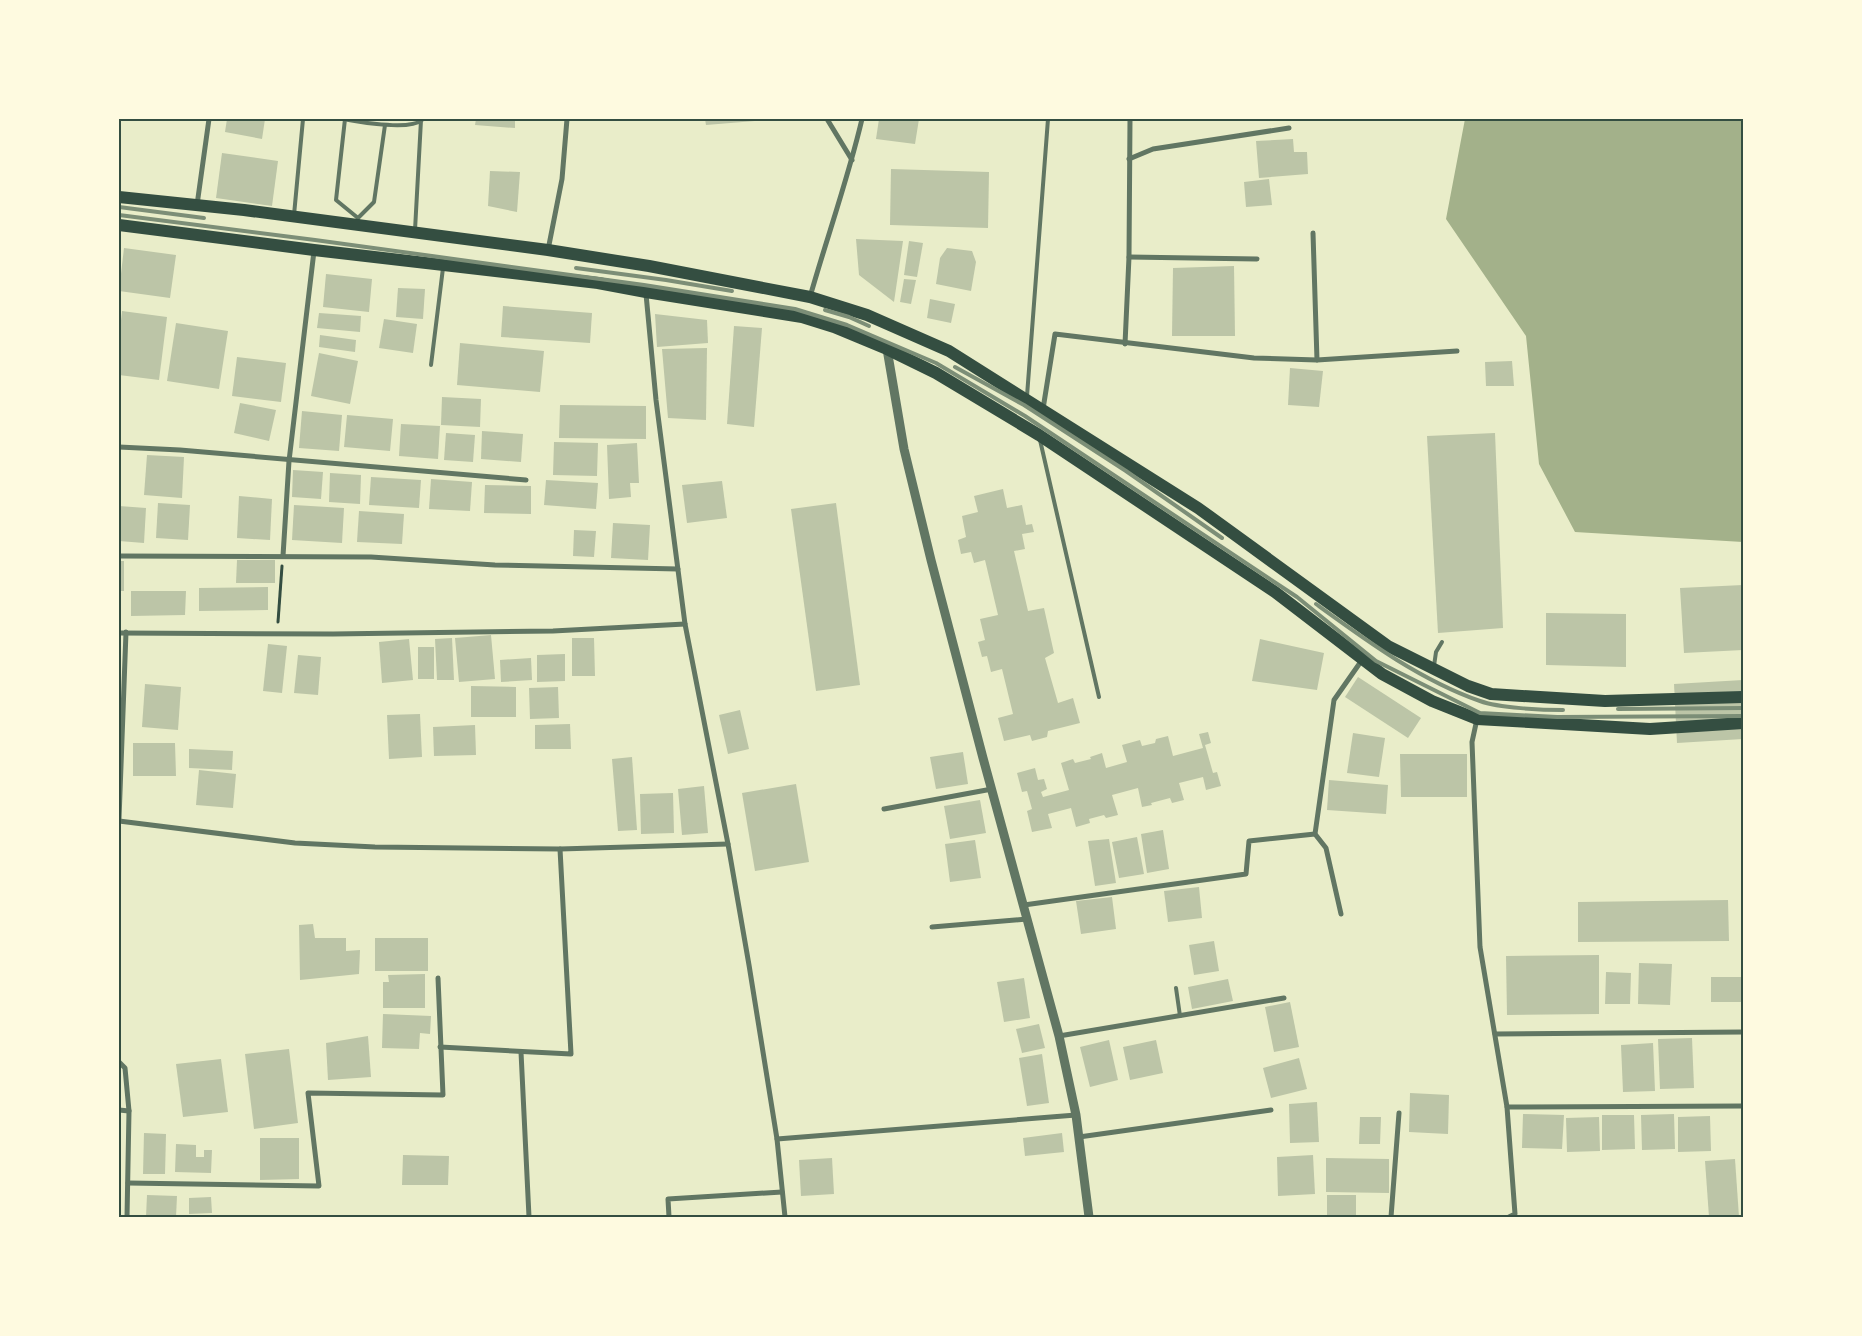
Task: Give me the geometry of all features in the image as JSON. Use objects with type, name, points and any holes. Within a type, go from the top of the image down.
[{"type":"main road","points":[[119,197],[294,217],[358,222],[414,232],[649,266],[810,297],[866,315],[949,350],[1198,508],[1388,646],[1468,686],[1491,694],[1605,701],[1743,697]]},
{"type":"main road","points":[[119,225],[314,250],[598,282],[646,292],[802,317],[887,349],[936,373],[1039,435],[1275,592],[1382,674],[1432,701],[1477,719],[1650,729],[1743,723]]},
{"type":"main road","points":[[802,317],[810,297]]},
{"type":"street","points":[[197,205],[208,119]]},
{"type":"street","points":[[548,250],[562,179],[567,119]]},
{"type":"street","points":[[827,119],[852,160]]},
{"type":"street","points":[[810,297],[852,160],[862,119]]},
{"type":"street","points":[[1125,344],[1129,257],[1130,119]]},
{"type":"street","points":[[1129,159],[1153,149],[1289,128]]},
{"type":"street","points":[[1313,233],[1318,360]]},
{"type":"street","points":[[283,556],[289,461],[314,250]]},
{"type":"street","points":[[1129,257],[1257,259]]},
{"type":"street","points":[[646,292],[656,400],[685,624],[728,844],[777,1139],[785,1217]]},
{"type":"street","points":[[1043,409],[1055,334],[1125,344],[1254,358],[1318,360],[1457,351]]},
{"type":"street","points":[[887,349],[904,449],[934,570],[1059,1036],[1076,1115],[1089,1217]]},
{"type":"street","points":[[119,447],[526,480]]},
{"type":"street","points":[[119,556],[371,557],[494,565],[678,568]]},
{"type":"street","points":[[119,633],[277,634],[553,631],[685,624]]},
{"type":"street","points":[[126,632],[119,820],[295,843],[375,847],[560,849],[728,844]]},
{"type":"street","points":[[1341,914],[1326,848],[1316,834],[1334,700],[1362,659]]},
{"type":"street","points":[[1477,719],[1472,742],[1480,947],[1507,1107],[1515,1214],[1509,1217]]},
{"type":"street","points":[[884,809],[992,789]]},
{"type":"street","points":[[1024,905],[1246,874],[1248,841],[1316,834]]},
{"type":"street","points":[[440,1047],[570,1054],[560,849]]},
{"type":"street","points":[[932,927],[1028,919]]},
{"type":"street","points":[[128,1183],[319,1186],[308,1093],[443,1095],[438,978]]},
{"type":"street","points":[[1059,1036],[1284,998]]},
{"type":"street","points":[[1495,1034],[1743,1032]]},
{"type":"street","points":[[521,1052],[529,1217]]},
{"type":"street","points":[[119,1062],[125,1068],[128,1111],[127,1217]]},
{"type":"street","points":[[1507,1107],[1743,1106]]},
{"type":"street","points":[[119,1110],[128,1111]]},
{"type":"street","points":[[1079,1137],[1271,1110]]},
{"type":"street","points":[[1392,1217],[1399,1112]]},
{"type":"street","points":[[777,1139],[1076,1115]]},
{"type":"street","points":[[669,1217],[668,1199],[782,1192]]},
{"type":"lane","points":[[294,217],[303,119]]},
{"type":"lane","points":[[385,125],[374,202],[358,222],[336,200],[344,119],[385,125],[418,123],[422,119]]},
{"type":"lane","points":[[414,232],[422,119]]},
{"type":"lane","points":[[1027,399],[1048,119]]},
{"type":"lane","points":[[431,365],[443,265]]},
{"type":"lane","points":[[1039,435],[1099,697]]},
{"type":"lane","points":[[1434,669],[1436,652],[1442,642]]},
{"type":"lane","points":[[1176,988],[1180,1016]]},
{"type":"path","points":[[277,634],[283,556]]},
{"type":"shaded area","points":[[1465,119],[1743,119],[1743,542],[1575,532],[1539,464],[1526,336],[1446,219]]},
{"type":"building","points":[[227,119],[265,119],[262,139],[225,132]]},
{"type":"building","points":[[476,119],[515,119],[515,128],[475,125]]},
{"type":"building","points":[[705,119],[766,119],[766,120],[706,125]]},
{"type":"building","points":[[879,119],[919,119],[915,144],[876,139]]},
{"type":"building","points":[[1293,139],[1294,152],[1307,152],[1308,174],[1259,178],[1256,141]]},
{"type":"building","points":[[222,153],[278,161],[272,206],[216,198]]},
{"type":"building","points":[[891,169],[989,172],[988,228],[890,225]]},
{"type":"building","points":[[490,171],[520,172],[517,212],[488,206]]},
{"type":"building","points":[[1269,179],[1272,205],[1246,207],[1244,182]]},
{"type":"building","points":[[856,239],[903,241],[894,302],[859,275]]},
{"type":"building","points":[[909,241],[923,243],[917,277],[904,275]]},
{"type":"building","points":[[124,248],[176,255],[170,298],[119,291]]},
{"type":"building","points":[[947,248],[972,251],[976,262],[971,291],[936,284],[940,258]]},
{"type":"building","points":[[1234,266],[1235,336],[1172,336],[1173,268]]},
{"type":"building","points":[[326,274],[372,279],[369,312],[323,307]]},
{"type":"building","points":[[904,279],[916,280],[911,304],[900,302]]},
{"type":"building","points":[[398,288],[425,289],[423,319],[396,317]]},
{"type":"building","points":[[930,299],[955,304],[951,323],[927,318]]},
{"type":"building","points":[[503,306],[592,313],[590,343],[501,337]]},
{"type":"building","points":[[122,311],[167,317],[159,380],[119,375],[119,339]]},
{"type":"building","points":[[319,313],[361,316],[360,332],[317,328]]},
{"type":"building","points":[[655,314],[707,320],[708,343],[657,347]]},
{"type":"building","points":[[384,319],[417,324],[413,353],[379,348]]},
{"type":"building","points":[[176,323],[228,331],[219,389],[167,381]]},
{"type":"building","points":[[734,326],[762,328],[754,427],[727,424]]},
{"type":"building","points":[[320,335],[356,340],[355,352],[319,347]]},
{"type":"building","points":[[460,343],[544,351],[540,392],[457,385]]},
{"type":"building","points":[[707,348],[706,420],[668,418],[662,349]]},
{"type":"building","points":[[319,353],[358,361],[350,404],[311,396]]},
{"type":"building","points":[[237,357],[286,363],[281,402],[232,396]]},
{"type":"building","points":[[1512,361],[1514,386],[1486,386],[1485,362]]},
{"type":"building","points":[[1290,368],[1323,371],[1319,407],[1288,405]]},
{"type":"building","points":[[442,397],[481,399],[480,427],[441,425]]},
{"type":"building","points":[[240,403],[276,410],[269,441],[234,433]]},
{"type":"building","points":[[560,405],[646,406],[646,439],[559,438]]},
{"type":"building","points":[[302,411],[342,415],[339,451],[299,448]]},
{"type":"building","points":[[347,415],[393,419],[390,451],[344,447]]},
{"type":"building","points":[[401,424],[440,426],[438,459],[399,456]]},
{"type":"building","points":[[482,431],[523,434],[521,462],[481,459]]},
{"type":"building","points":[[446,433],[475,435],[473,462],[444,460]]},
{"type":"building","points":[[1495,433],[1503,628],[1438,633],[1427,436]]},
{"type":"building","points":[[554,442],[598,443],[597,476],[553,475]]},
{"type":"building","points":[[637,443],[639,483],[630,483],[631,497],[609,499],[607,445]]},
{"type":"building","points":[[147,455],[184,457],[182,498],[144,495]]},
{"type":"building","points":[[293,470],[323,472],[321,499],[292,497]]},
{"type":"building","points":[[330,473],[361,475],[360,504],[329,502]]},
{"type":"building","points":[[371,477],[421,480],[419,508],[369,505]]},
{"type":"building","points":[[431,479],[472,482],[470,511],[429,509]]},
{"type":"building","points":[[546,480],[598,483],[596,509],[544,505]]},
{"type":"building","points":[[722,481],[727,518],[687,523],[682,485]]},
{"type":"building","points":[[485,485],[531,486],[531,514],[484,513]]},
{"type":"building","points":[[1003,489],[1007,508],[1022,505],[1026,525],[1032,524],[1034,532],[1022,534],[1025,549],[1014,551],[1028,611],[1044,608],[1054,653],[1045,658],[1058,703],[1073,698],[1080,723],[1048,731],[1047,737],[1032,741],[1030,735],[1004,741],[998,718],[1013,714],[1002,669],[991,672],[987,656],[982,657],[978,642],[985,640],[980,619],[998,615],[985,560],[974,563],[971,552],[961,554],[958,540],[966,537],[962,516],[978,512],[974,496]]},
{"type":"building","points":[[239,496],[272,499],[270,540],[237,538]]},
{"type":"building","points":[[158,503],[190,505],[188,540],[156,538]]},
{"type":"building","points":[[836,503],[860,685],[816,691],[791,509]]},
{"type":"building","points":[[294,505],[344,508],[342,543],[292,540]]},
{"type":"building","points":[[119,506],[146,508],[144,543],[119,541]]},
{"type":"building","points":[[359,511],[404,514],[402,544],[357,542]]},
{"type":"building","points":[[613,523],[650,525],[648,560],[611,558]]},
{"type":"building","points":[[574,530],[596,531],[594,557],[573,556]]},
{"type":"building","points":[[237,560],[275,560],[275,583],[236,583]]},
{"type":"building","points":[[119,561],[124,561],[124,591],[119,591]]},
{"type":"building","points":[[1743,585],[1743,650],[1684,653],[1680,588]]},
{"type":"building","points":[[268,587],[268,610],[199,611],[199,588]]},
{"type":"building","points":[[131,591],[186,591],[185,615],[131,616]]},
{"type":"building","points":[[1546,613],[1626,614],[1626,667],[1546,665]]},
{"type":"building","points":[[491,635],[495,679],[459,682],[455,638]]},
{"type":"building","points":[[452,638],[454,680],[437,680],[435,639]]},
{"type":"building","points":[[572,638],[594,638],[595,676],[572,676]]},
{"type":"building","points":[[409,639],[413,680],[382,683],[379,642]]},
{"type":"building","points":[[1260,639],[1324,653],[1317,690],[1252,681]]},
{"type":"building","points":[[268,644],[287,646],[282,693],[263,691]]},
{"type":"building","points":[[418,647],[434,647],[434,679],[418,679]]},
{"type":"building","points":[[565,654],[565,681],[537,682],[537,655]]},
{"type":"building","points":[[298,655],[321,657],[318,695],[294,693]]},
{"type":"building","points":[[531,658],[532,680],[501,682],[500,660]]},
{"type":"building","points":[[1358,677],[1421,718],[1408,738],[1345,697]]},
{"type":"building","points":[[1743,680],[1743,739],[1677,743],[1674,684]]},
{"type":"building","points":[[145,684],[181,687],[178,730],[142,727]]},
{"type":"building","points":[[471,686],[516,687],[516,717],[471,717]]},
{"type":"building","points":[[558,687],[559,718],[530,719],[529,688]]},
{"type":"building","points":[[740,710],[749,749],[728,754],[719,715]]},
{"type":"building","points":[[420,714],[422,757],[389,759],[387,715]]},
{"type":"building","points":[[570,724],[571,749],[535,749],[535,725]]},
{"type":"building","points":[[475,725],[476,755],[434,756],[433,727]]},
{"type":"building","points":[[1208,732],[1211,743],[1205,745],[1213,773],[1217,772],[1221,786],[1206,790],[1203,777],[1179,783],[1184,800],[1172,803],[1170,798],[1142,807],[1138,788],[1112,795],[1118,815],[1106,818],[1104,815],[1089,819],[1090,823],[1076,827],[1071,808],[1048,814],[1052,828],[1032,832],[1027,811],[1032,809],[1027,791],[1022,792],[1017,773],[1035,768],[1038,780],[1044,779],[1047,789],[1041,792],[1043,797],[1069,790],[1061,763],[1073,759],[1075,763],[1091,759],[1090,757],[1102,753],[1106,768],[1127,762],[1122,745],[1140,740],[1142,746],[1155,743],[1156,739],[1168,736],[1173,756],[1203,748],[1199,734]]},
{"type":"building","points":[[1353,733],[1385,738],[1379,777],[1347,773]]},
{"type":"building","points":[[133,743],[175,743],[176,776],[133,776]]},
{"type":"building","points":[[189,749],[233,751],[232,770],[189,768]]},
{"type":"building","points":[[963,752],[968,784],[936,789],[930,757]]},
{"type":"building","points":[[1400,754],[1467,754],[1467,797],[1401,797]]},
{"type":"building","points":[[632,757],[637,830],[618,831],[612,759]]},
{"type":"building","points":[[199,770],[236,774],[233,808],[196,805]]},
{"type":"building","points":[[1329,780],[1388,785],[1386,814],[1327,810]]},
{"type":"building","points":[[796,784],[809,862],[755,871],[742,793]]},
{"type":"building","points":[[704,786],[708,833],[682,835],[678,789]]},
{"type":"building","points":[[673,793],[674,833],[641,834],[640,794]]},
{"type":"building","points":[[980,800],[986,833],[950,839],[944,806]]},
{"type":"building","points":[[1163,830],[1169,869],[1147,873],[1141,834]]},
{"type":"building","points":[[1137,837],[1144,874],[1119,878],[1112,842]]},
{"type":"building","points":[[1109,839],[1116,883],[1095,886],[1088,841]]},
{"type":"building","points":[[975,840],[981,878],[950,882],[945,844]]},
{"type":"building","points":[[1199,887],[1202,918],[1168,922],[1164,891]]},
{"type":"building","points":[[1112,897],[1116,929],[1081,934],[1076,901]]},
{"type":"building","points":[[1728,900],[1729,941],[1578,942],[1578,902]]},
{"type":"building","points":[[313,924],[315,938],[346,938],[346,951],[360,950],[359,974],[300,980],[299,925]]},
{"type":"building","points":[[375,938],[428,938],[428,971],[375,971]]},
{"type":"building","points":[[1214,941],[1219,971],[1194,975],[1189,945]]},
{"type":"building","points":[[1599,955],[1599,1014],[1507,1015],[1506,956]]},
{"type":"building","points":[[1639,963],[1672,964],[1670,1005],[1638,1004]]},
{"type":"building","points":[[1606,972],[1631,973],[1630,1004],[1605,1004]]},
{"type":"building","points":[[425,974],[425,1008],[383,1008],[383,982],[389,982],[388,975]]},
{"type":"building","points":[[1711,977],[1743,977],[1742,1002],[1711,1002]]},
{"type":"building","points":[[1024,978],[1030,1018],[1004,1022],[997,982]]},
{"type":"building","points":[[1228,979],[1233,1001],[1192,1009],[1188,987]]},
{"type":"building","points":[[1290,1002],[1299,1047],[1274,1052],[1265,1007]]},
{"type":"building","points":[[383,1014],[431,1016],[430,1034],[420,1033],[419,1049],[382,1048]]},
{"type":"building","points":[[1039,1024],[1045,1048],[1022,1053],[1016,1029]]},
{"type":"building","points":[[368,1036],[371,1077],[328,1080],[326,1043]]},
{"type":"building","points":[[1692,1038],[1694,1088],[1660,1089],[1658,1039]]},
{"type":"building","points":[[1109,1040],[1118,1080],[1090,1087],[1080,1047]]},
{"type":"building","points":[[1156,1040],[1163,1073],[1130,1080],[1123,1047]]},
{"type":"building","points":[[1653,1043],[1655,1091],[1623,1092],[1621,1045]]},
{"type":"building","points":[[289,1049],[298,1123],[254,1129],[245,1054]]},
{"type":"building","points":[[1042,1054],[1049,1103],[1027,1106],[1019,1058]]},
{"type":"building","points":[[1299,1058],[1307,1089],[1271,1098],[1263,1068]]},
{"type":"building","points":[[221,1059],[228,1112],[183,1117],[176,1064]]},
{"type":"building","points":[[1410,1093],[1449,1095],[1448,1134],[1409,1132]]},
{"type":"building","points":[[1317,1102],[1319,1142],[1290,1143],[1289,1104]]},
{"type":"building","points":[[1523,1114],[1564,1115],[1562,1149],[1522,1148]]},
{"type":"building","points":[[1674,1114],[1675,1149],[1642,1150],[1641,1115]]},
{"type":"building","points":[[1602,1115],[1634,1115],[1635,1149],[1602,1150]]},
{"type":"building","points":[[1710,1116],[1711,1151],[1678,1152],[1678,1117]]},
{"type":"building","points":[[1360,1117],[1381,1117],[1380,1144],[1359,1144]]},
{"type":"building","points":[[1599,1117],[1600,1151],[1567,1152],[1566,1118]]},
{"type":"building","points":[[144,1133],[166,1134],[165,1174],[143,1174]]},
{"type":"building","points":[[1062,1133],[1064,1152],[1025,1156],[1023,1138]]},
{"type":"building","points":[[260,1138],[299,1138],[299,1179],[260,1180]]},
{"type":"building","points":[[176,1144],[196,1145],[196,1157],[204,1157],[204,1150],[212,1150],[211,1173],[175,1172]]},
{"type":"building","points":[[403,1155],[449,1156],[448,1185],[402,1185]]},
{"type":"building","points":[[1313,1155],[1315,1194],[1278,1196],[1277,1157]]},
{"type":"building","points":[[832,1158],[834,1194],[801,1196],[799,1160]]},
{"type":"building","points":[[1326,1158],[1389,1159],[1389,1193],[1326,1192]]},
{"type":"building","points":[[1735,1159],[1739,1217],[1709,1217],[1705,1161]]},
{"type":"building","points":[[147,1195],[177,1196],[176,1217],[146,1217]]},
{"type":"building","points":[[1327,1195],[1356,1195],[1356,1217],[1327,1217]]},
{"type":"building","points":[[211,1197],[212,1213],[189,1214],[189,1198]]},
{"type":"railway","points":[[119,207],[204,218]]},
{"type":"railway","points":[[119,215],[644,285],[795,309],[847,325],[936,363],[1025,416],[1297,597],[1376,661],[1480,713],[1557,717],[1743,716]]},
{"type":"railway","points":[[576,268],[732,291]]},
{"type":"railway","points":[[825,310],[849,317],[869,326]]},
{"type":"railway","points":[[955,367],[1024,405],[1126,471],[1222,538]]},
{"type":"railway","points":[[1316,604],[1415,671],[1458,692],[1480,701],[1509,707],[1563,710]]},
{"type":"railway","points":[[1618,709],[1743,708]]}]
